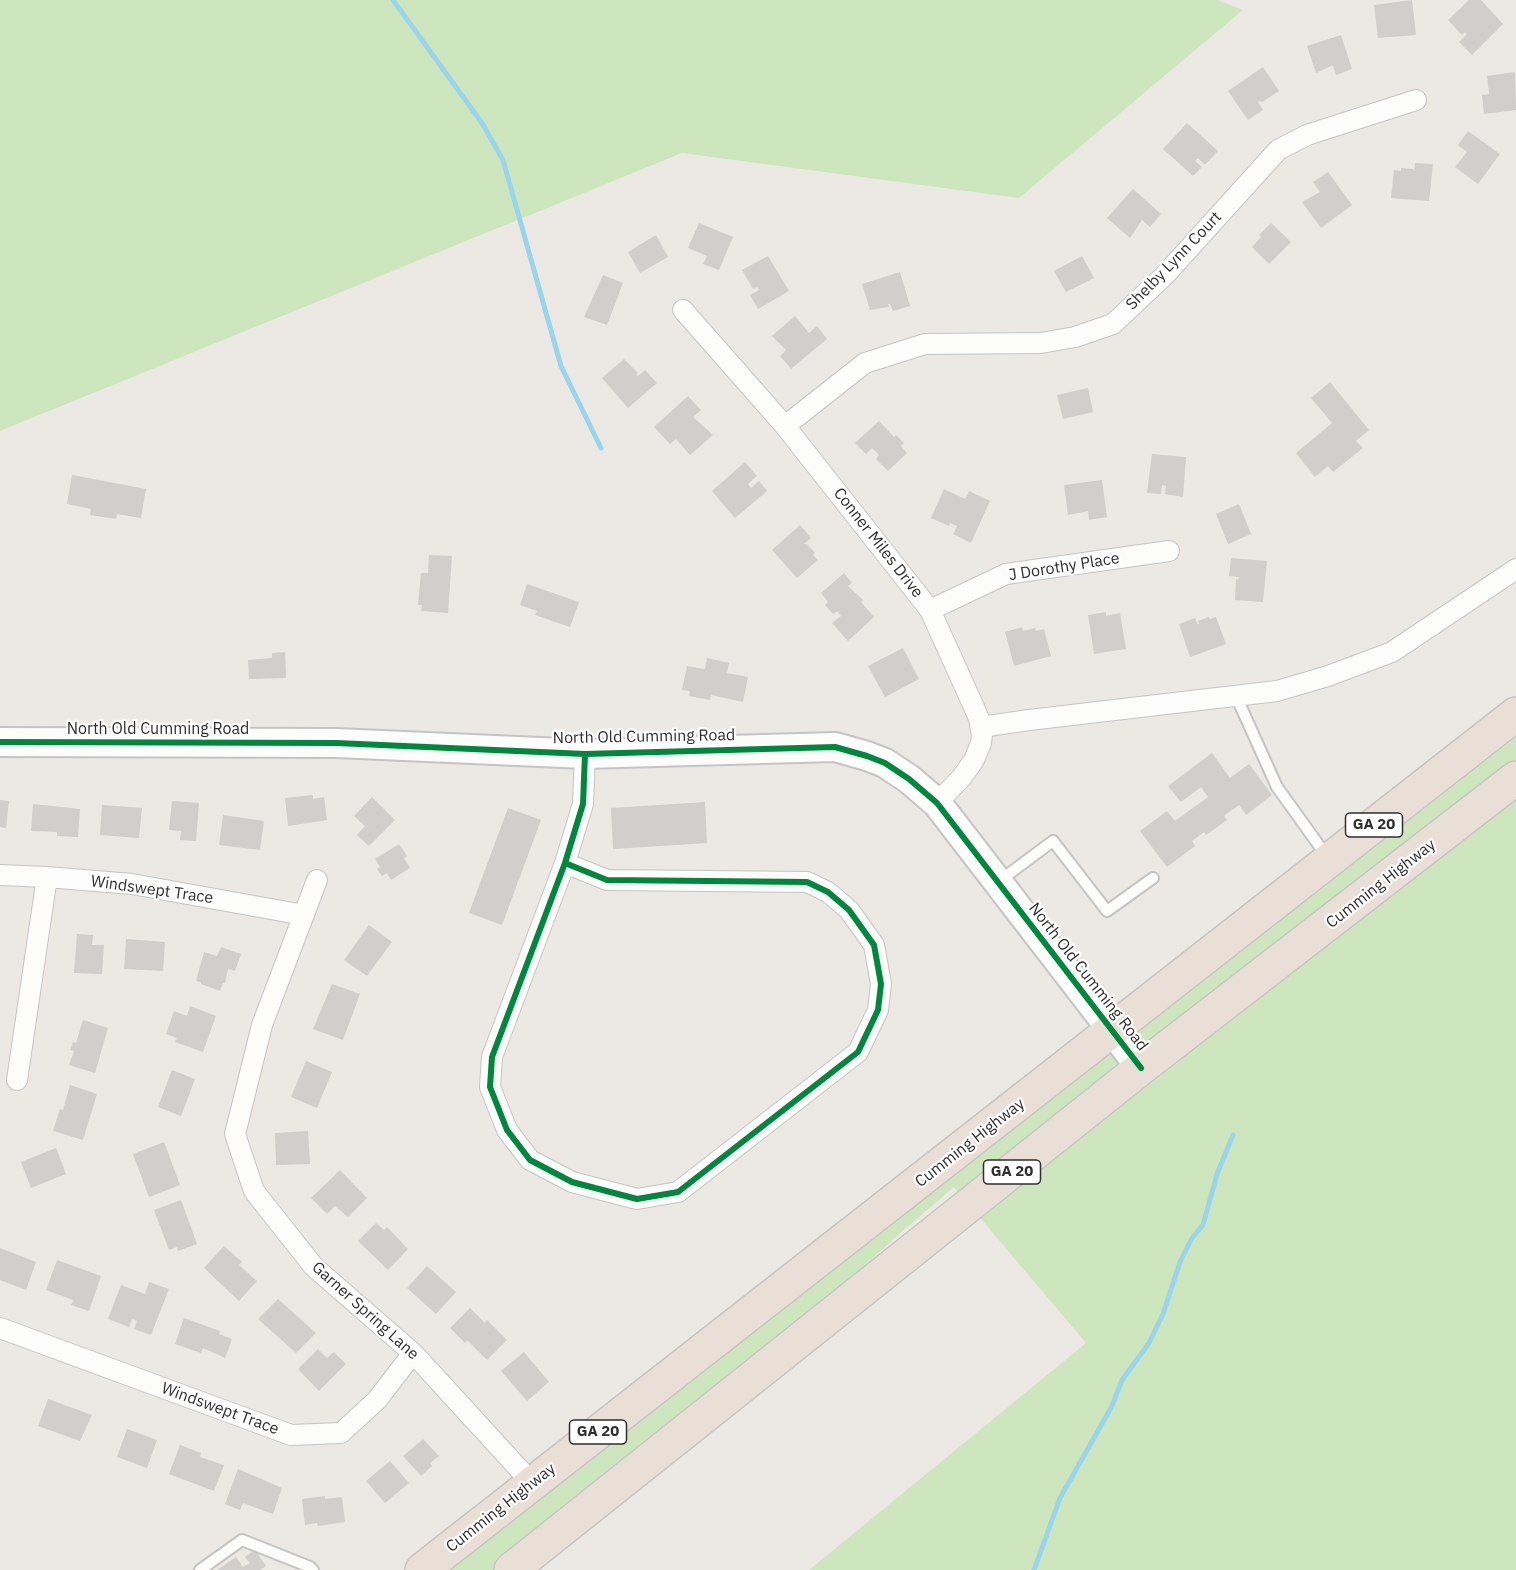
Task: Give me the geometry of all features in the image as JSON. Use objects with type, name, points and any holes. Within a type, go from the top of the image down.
[{"type":"highway","name":"Cumming Highway","points":[[422,1570],[1516,714]]},
{"type":"highway","name":"Cumming Highway","points":[[511,1570],[1141,1068],[1516,778]]},
{"type":"street","name":"Shelby Lynn Court","points":[[785,426],[865,363],[925,344],[1041,343],[1075,338],[1113,324],[1166,275],[1278,150],[1307,135],[1416,99]]},
{"type":"street","name":"Conner Miles Drive","points":[[683,310],[785,426],[930,610],[981,727]]},
{"type":"street","name":"J Dorothy Place","points":[[930,610],[1006,574],[1169,551]]},
{"type":"street","points":[[937,803],[962,777],[974,760],[981,743],[981,727],[1277,691],[1328,676],[1392,652],[1516,569]]},
{"type":"street","name":"North Old Cumming Road","points":[[0,742],[336,743],[585,754],[835,747],[885,763],[909,779],[937,803],[1141,1068]]},
{"type":"street","points":[[565,863],[607,880],[807,882],[828,892],[849,910],[874,945],[881,984],[878,1010],[858,1052],[678,1192],[636,1199],[572,1182],[530,1160],[507,1130],[490,1088],[492,1057],[565,863],[583,804],[585,754]]},
{"type":"street","name":"Windswept Trace","points":[[0,875],[132,884],[304,915]]},
{"type":"street","points":[[17,1080],[47,877]]},
{"type":"street","name":"Garner Spring Lane","points":[[317,880],[262,1025],[235,1134],[254,1191],[314,1267],[413,1353],[532,1483]]},
{"type":"street","name":"Windswept Trace","points":[[0,1328],[291,1435],[341,1433],[377,1400],[413,1353]]},
{"type":"lane","points":[[1236,696],[1277,787],[1330,860]]},
{"type":"lane","points":[[998,882],[1053,841],[1107,911],[1153,878]]},
{"type":"lane","points":[[200,1570],[242,1540],[310,1569]]},
{"type":"green space","points":[[0,0],[1218,0],[1243,10],[1019,198],[682,153],[0,431]]},
{"type":"green space","points":[[1516,708],[1516,1570],[809,1570],[1086,1343],[954,1187],[898,1235],[739,1381],[498,1570],[448,1570]]},
{"type":"building","points":[[1412,0],[1416,35],[1378,38],[1374,5]]},
{"type":"building","points":[[1469,0],[1481,0],[1503,24],[1472,55],[1459,42],[1467,34],[1465,32],[1462,35],[1448,20]]},
{"type":"building","points":[[1341,35],[1352,69],[1336,75],[1333,65],[1316,73],[1307,46]]},
{"type":"building","points":[[1263,67],[1279,91],[1262,102],[1258,102],[1263,110],[1248,120],[1228,91]]},
{"type":"building","points":[[1515,72],[1516,110],[1484,114],[1482,95],[1489,94],[1487,76]]},
{"type":"building","points":[[1187,123],[1218,151],[1205,165],[1198,158],[1195,161],[1202,167],[1193,176],[1163,149]]},
{"type":"building","points":[[1468,131],[1500,154],[1478,184],[1455,167],[1467,152],[1458,145]]},
{"type":"building","points":[[1415,163],[1433,164],[1429,201],[1391,198],[1394,170],[1413,169],[1414,172]]},
{"type":"building","points":[[1328,172],[1352,205],[1321,228],[1302,202],[1320,192],[1313,182]]},
{"type":"building","points":[[1133,189],[1161,214],[1150,227],[1142,220],[1130,238],[1107,218]]},
{"type":"building","points":[[699,223],[733,237],[719,270],[703,264],[707,256],[688,248]]},
{"type":"building","points":[[1271,223],[1291,242],[1269,264],[1252,247],[1261,237],[1259,235]]},
{"type":"building","points":[[656,235],[668,257],[640,273],[628,252]]},
{"type":"building","points":[[768,256],[789,291],[758,309],[750,295],[759,290],[757,287],[753,289],[742,270]]},
{"type":"building","points":[[1082,256],[1094,278],[1066,292],[1054,271]]},
{"type":"building","points":[[900,272],[910,306],[893,311],[888,304],[889,307],[870,310],[862,284]]},
{"type":"building","points":[[603,275],[623,283],[607,325],[584,317]]},
{"type":"building","points":[[795,316],[809,333],[817,326],[827,339],[791,369],[780,356],[786,350],[772,336]]},
{"type":"building","points":[[624,359],[638,373],[636,375],[638,376],[645,370],[657,383],[628,408],[602,378]]},
{"type":"building","points":[[1330,382],[1369,430],[1356,441],[1363,448],[1333,472],[1328,466],[1315,477],[1296,453],[1332,423],[1311,398]]},
{"type":"building","points":[[1088,388],[1093,412],[1063,419],[1057,395]]},
{"type":"building","points":[[688,396],[701,410],[693,417],[713,435],[690,455],[676,439],[670,444],[654,427]]},
{"type":"building","points":[[879,421],[894,437],[896,435],[904,443],[901,446],[907,453],[888,471],[876,459],[879,455],[872,448],[866,454],[855,443]]},
{"type":"building","points":[[1152,454],[1186,457],[1183,497],[1165,494],[1166,486],[1162,485],[1161,494],[1147,493]]},
{"type":"building","points":[[745,462],[757,476],[748,484],[751,488],[759,481],[767,491],[735,518],[712,491]]},
{"type":"building","points":[[72,475],[146,489],[141,518],[117,514],[116,519],[90,515],[91,509],[67,504]]},
{"type":"building","points":[[1102,480],[1107,517],[1089,520],[1088,511],[1068,515],[1064,485]]},
{"type":"building","points":[[944,489],[965,499],[969,491],[990,501],[971,543],[953,534],[957,526],[950,523],[949,526],[931,518]]},
{"type":"building","points":[[1239,504],[1251,534],[1228,544],[1216,514]]},
{"type":"building","points":[[800,525],[811,538],[804,544],[807,544],[815,553],[813,555],[818,560],[797,578],[772,550]]},
{"type":"building","points":[[429,555],[452,556],[448,613],[421,611],[422,605],[418,605],[421,573],[428,573]]},
{"type":"building","points":[[1231,558],[1267,561],[1263,602],[1235,600],[1236,579],[1238,580],[1239,577],[1229,576]]},
{"type":"building","points":[[844,573],[852,583],[848,586],[863,600],[861,602],[874,617],[848,641],[832,623],[841,616],[837,611],[833,614],[825,605],[828,602],[821,593]]},
{"type":"building","points":[[527,584],[579,602],[570,627],[535,615],[537,611],[520,605]]},
{"type":"building","points":[[1106,612],[1106,616],[1120,613],[1126,649],[1094,654],[1088,615]]},
{"type":"building","points":[[1209,617],[1210,619],[1216,617],[1226,644],[1190,657],[1179,624],[1195,618],[1199,624],[1198,621]]},
{"type":"building","points":[[1022,627],[1023,631],[1035,628],[1036,631],[1044,629],[1051,656],[1014,666],[1005,632]]},
{"type":"building","points":[[903,648],[919,679],[885,697],[868,666]]},
{"type":"building","points":[[285,652],[286,678],[249,679],[248,660],[272,658],[272,653]]},
{"type":"building","points":[[707,658],[729,663],[727,673],[748,677],[743,702],[711,695],[710,700],[689,696],[690,691],[682,690],[687,666],[705,669]]},
{"type":"building","points":[[1212,753],[1230,778],[1249,764],[1272,795],[1246,815],[1239,805],[1224,816],[1227,820],[1206,835],[1204,832],[1192,841],[1195,846],[1167,867],[1140,831],[1167,811],[1175,821],[1208,797],[1201,787],[1181,802],[1168,786]]},
{"type":"building","points":[[313,795],[313,799],[324,797],[327,820],[288,826],[285,798]]},
{"type":"building","points":[[372,797],[395,820],[369,846],[357,835],[365,826],[354,816]]},
{"type":"building","points":[[0,800],[9,801],[6,828],[0,827]]},
{"type":"building","points":[[172,801],[199,803],[196,841],[180,840],[181,831],[169,830]]},
{"type":"building","points":[[705,802],[707,843],[613,849],[611,808]]},
{"type":"building","points":[[33,804],[80,809],[78,837],[57,836],[57,832],[31,831]]},
{"type":"building","points":[[102,805],[142,808],[139,838],[100,835]]},
{"type":"building","points":[[508,808],[541,820],[502,925],[469,913]]},
{"type":"building","points":[[223,815],[264,821],[260,850],[219,845]]},
{"type":"building","points":[[399,844],[407,856],[404,858],[410,868],[391,880],[387,873],[382,876],[377,869],[380,867],[375,859]]},
{"type":"building","points":[[369,925],[392,942],[367,976],[344,960]]},
{"type":"building","points":[[77,934],[93,935],[92,945],[104,945],[102,974],[74,973]]},
{"type":"building","points":[[126,939],[165,942],[163,971],[124,969]]},
{"type":"building","points":[[221,947],[241,954],[235,971],[228,969],[225,983],[220,991],[196,981],[204,952],[217,956]]},
{"type":"building","points":[[332,984],[360,994],[343,1040],[313,1029]]},
{"type":"building","points":[[190,1006],[216,1016],[203,1052],[175,1042],[177,1038],[166,1034],[174,1011],[187,1016]]},
{"type":"building","points":[[83,1020],[108,1028],[95,1073],[69,1065],[74,1051],[70,1050],[73,1042],[76,1043]]},
{"type":"building","points":[[306,1061],[332,1072],[317,1108],[291,1097]]},
{"type":"building","points":[[172,1070],[195,1079],[181,1116],[158,1107]]},
{"type":"building","points":[[70,1085],[97,1094],[83,1140],[53,1131],[60,1109],[63,1110]]},
{"type":"building","points":[[308,1131],[310,1164],[276,1165],[275,1133]]},
{"type":"building","points":[[164,1142],[180,1185],[149,1197],[133,1154]]},
{"type":"building","points":[[56,1148],[66,1174],[31,1188],[21,1162]]},
{"type":"building","points":[[340,1170],[367,1198],[348,1217],[335,1206],[327,1214],[311,1198]]},
{"type":"building","points":[[181,1200],[197,1244],[178,1251],[177,1247],[169,1250],[154,1210]]},
{"type":"building","points":[[376,1223],[384,1230],[387,1227],[408,1249],[388,1270],[358,1241]]},
{"type":"building","points":[[224,1246],[242,1262],[239,1265],[257,1281],[239,1301],[204,1268]]},
{"type":"building","points":[[0,1248],[36,1262],[26,1290],[0,1280]]},
{"type":"building","points":[[57,1260],[101,1276],[89,1311],[71,1305],[73,1300],[46,1290]]},
{"type":"building","points":[[427,1266],[456,1292],[436,1314],[407,1288]]},
{"type":"building","points":[[149,1282],[169,1289],[151,1335],[134,1329],[137,1321],[132,1319],[129,1327],[108,1319],[121,1285],[145,1294]]},
{"type":"building","points":[[278,1299],[316,1333],[296,1353],[258,1319]]},
{"type":"building","points":[[470,1308],[485,1323],[487,1320],[507,1340],[487,1360],[467,1340],[465,1343],[450,1328]]},
{"type":"building","points":[[184,1318],[220,1331],[219,1334],[232,1339],[225,1358],[203,1348],[201,1353],[175,1344]]},
{"type":"building","points":[[318,1349],[327,1358],[334,1352],[346,1364],[319,1391],[298,1369]]},
{"type":"building","points":[[524,1352],[549,1382],[527,1401],[501,1371]]},
{"type":"building","points":[[48,1399],[92,1415],[80,1441],[38,1426]]},
{"type":"building","points":[[127,1429],[157,1440],[147,1468],[117,1457]]},
{"type":"building","points":[[423,1439],[439,1456],[430,1463],[432,1466],[421,1476],[403,1456]]},
{"type":"building","points":[[180,1445],[201,1453],[200,1457],[224,1465],[214,1491],[169,1474]]},
{"type":"building","points":[[390,1461],[409,1483],[385,1503],[366,1481]]},
{"type":"building","points":[[238,1469],[282,1488],[273,1514],[243,1503],[240,1510],[225,1504]]},
{"type":"building","points":[[325,1496],[325,1499],[342,1497],[345,1522],[318,1526],[317,1523],[305,1525],[302,1499]]},
{"type":"building","points":[[255,1550],[266,1566],[260,1570],[217,1570],[236,1557],[243,1567],[250,1563],[245,1557]]},
{"type":"waterway","points":[[393,0],[482,123],[503,160],[561,366],[601,448]]},
{"type":"waterway","points":[[1034,1570],[1060,1498],[1112,1406],[1122,1380],[1149,1343],[1163,1314],[1180,1262],[1192,1238],[1203,1225],[1217,1174],[1233,1135]]},
{"type":"cycle path","points":[[0,742],[336,743],[585,754],[835,747],[867,756],[885,763],[909,779],[937,803],[1141,1068]]},
{"type":"cycle path","points":[[565,863],[607,880],[807,882],[828,892],[849,910],[874,945],[881,984],[878,1010],[858,1052],[678,1192],[637,1199],[572,1182],[530,1160],[507,1130],[490,1087],[492,1057],[565,863],[583,804],[585,754]]}]
